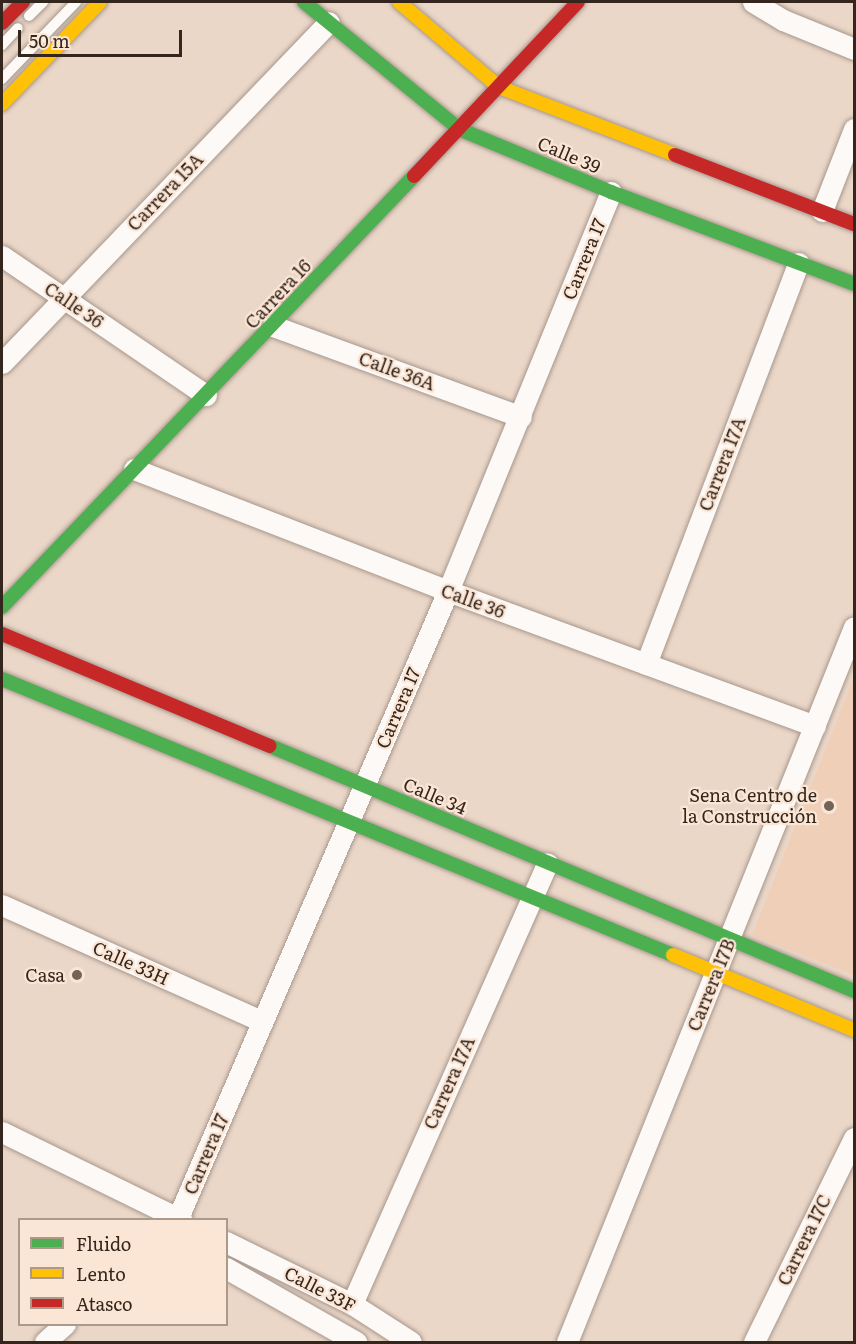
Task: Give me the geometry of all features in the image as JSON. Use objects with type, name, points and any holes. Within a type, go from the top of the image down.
[{"type":"street","points":[[2,23],[23,2]]},
{"type":"street","points":[[2,104],[100,2]]},
{"type":"street","name":"Calle 39","points":[[304,2],[459,129],[611,192],[855,284]]},
{"type":"street","name":"Calle 39","points":[[399,2],[499,87],[855,224]]},
{"type":"street","name":"Carrera 16","points":[[2,607],[273,326],[578,2]]},
{"type":"street","points":[[753,2],[783,20],[855,49]]},
{"type":"street","name":"Carrera 15A","points":[[2,363],[329,22]]},
{"type":"street","points":[[822,211],[855,129]]},
{"type":"street","name":"Carrera 17","points":[[179,1218],[261,1021],[448,591],[611,192]]},
{"type":"street","name":"Calle 36","points":[[2,256],[206,395]]},
{"type":"street","name":"Carrera 17A","points":[[645,664],[798,263]]},
{"type":"street","name":"Calle 36A","points":[[273,326],[521,417]]},
{"type":"street","name":"Calle 36","points":[[134,469],[448,591],[815,726]]},
{"type":"street","name":"Carrera 17B","points":[[567,1342],[855,627]]},
{"type":"street","name":"Calle 34","points":[[2,634],[855,991]]},
{"type":"street","points":[[2,679],[855,1030]]},
{"type":"street","name":"Carrera 17A","points":[[352,1304],[547,863]]},
{"type":"street","name":"Calle 33H","points":[[2,904],[261,1021]]},
{"type":"street","points":[[2,1132],[177,1218]]},
{"type":"street","name":"Carrera 17C","points":[[754,1342],[855,1138]]},
{"type":"street","name":"Calle 33F","points":[[228,1243],[352,1304],[411,1342]]},
{"type":"street","name":"Calle 33F","points":[[228,1269],[356,1342]]},
{"type":"lane","points":[[2,45],[43,2]]},
{"type":"lane","points":[[2,79],[76,2]]},
{"type":"shaded area","name":"Sena Centro de la Construcción","points":[[854,677],[854,975],[752,935]]},
{"type":"traffic: fast","points":[[304,2],[459,129],[611,192],[854,284]]},
{"type":"traffic: fast","points":[[2,607],[414,176]]},
{"type":"traffic: fast","points":[[2,679],[673,955]]},
{"type":"traffic: fast","points":[[270,746],[854,991]]},
{"type":"traffic: slow","points":[[2,104],[100,2]]},
{"type":"traffic: slow","points":[[399,2],[499,87],[675,155]]},
{"type":"traffic: slow","points":[[673,955],[854,1030]]},
{"type":"traffic: jam","points":[[2,23],[23,2]]},
{"type":"traffic: jam","points":[[414,176],[578,2]]},
{"type":"traffic: jam","points":[[675,155],[854,224]]},
{"type":"traffic: jam","points":[[2,634],[270,746]]},
{"type":"place","name":"Sena Centro de la Construcción","points":[[829,806]]},
{"type":"place","name":"Casa","points":[[77,975]]}]
